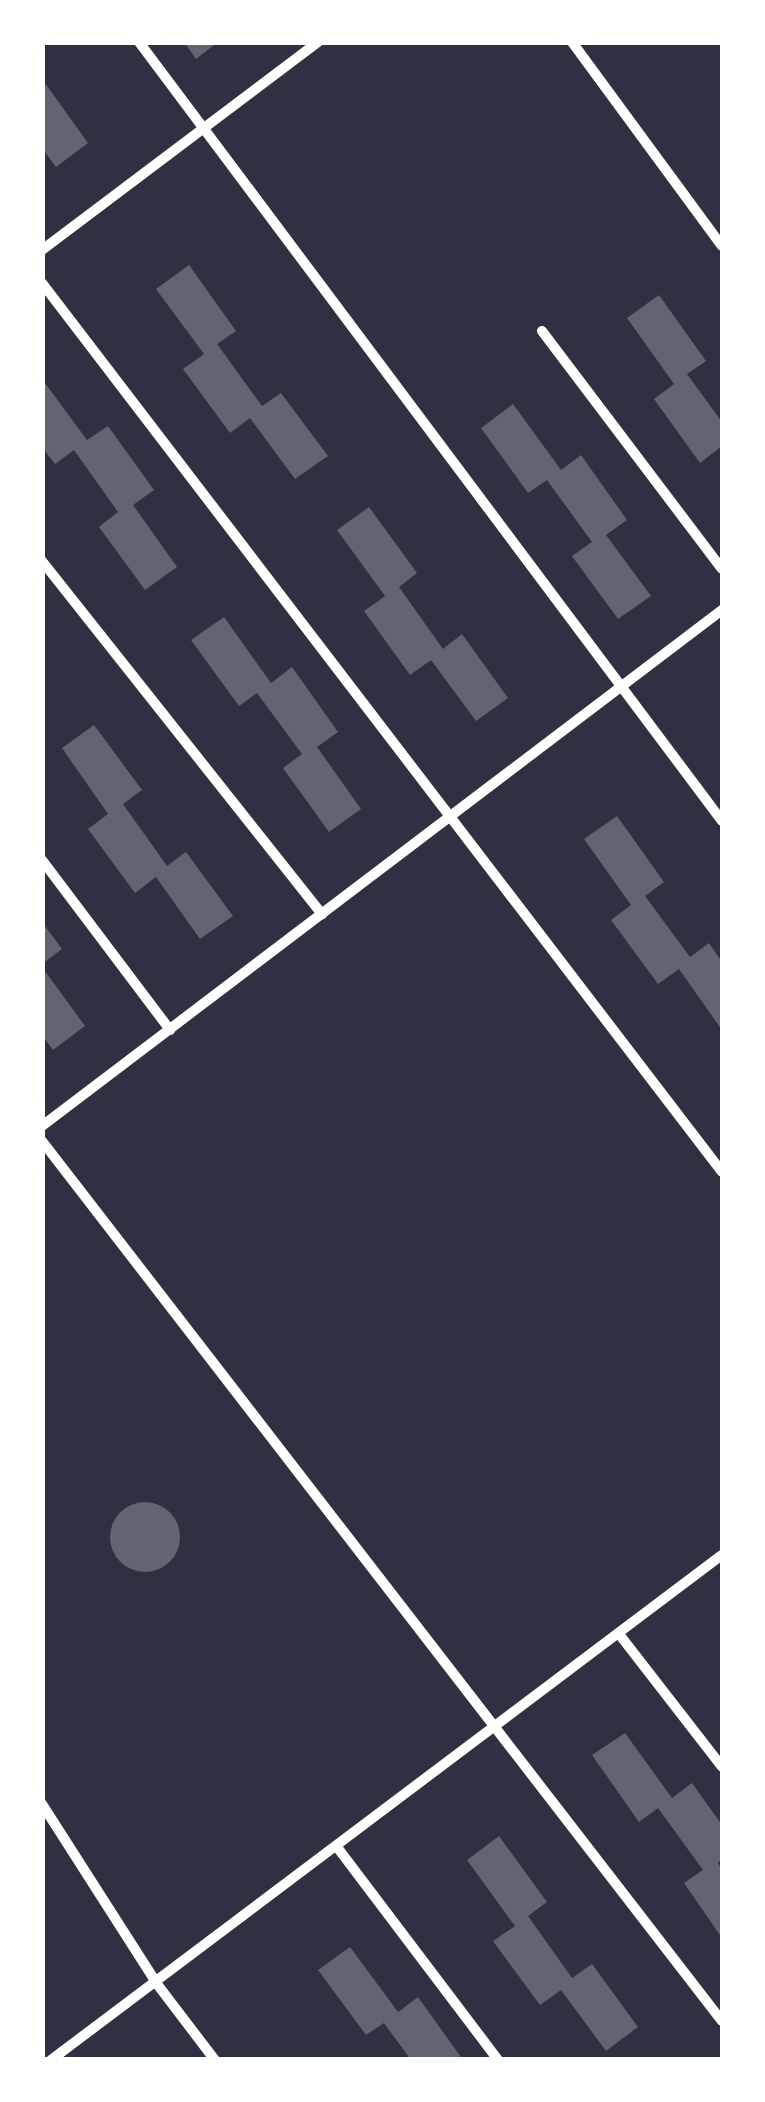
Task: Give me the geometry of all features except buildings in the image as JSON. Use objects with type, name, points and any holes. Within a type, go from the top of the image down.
[{"type":"street","points":[[138,42],[722,822]]},
{"type":"street","points":[[572,42],[722,246]]},
{"type":"street","points":[[42,250],[316,43]]},
{"type":"street","points":[[42,283],[722,1172]]},
{"type":"street","points":[[542,332],[722,569]]},
{"type":"street","points":[[42,561],[322,914]]},
{"type":"street","points":[[42,1126],[722,610]]},
{"type":"street","points":[[42,860],[170,1030]]},
{"type":"street","points":[[42,1141],[722,2021]]},
{"type":"street","points":[[51,2060],[722,1555]]},
{"type":"street","points":[[618,1634],[722,1767]]},
{"type":"street","points":[[42,1804],[156,1984],[216,2060]]},
{"type":"street","points":[[337,1847],[498,2060]]}]
